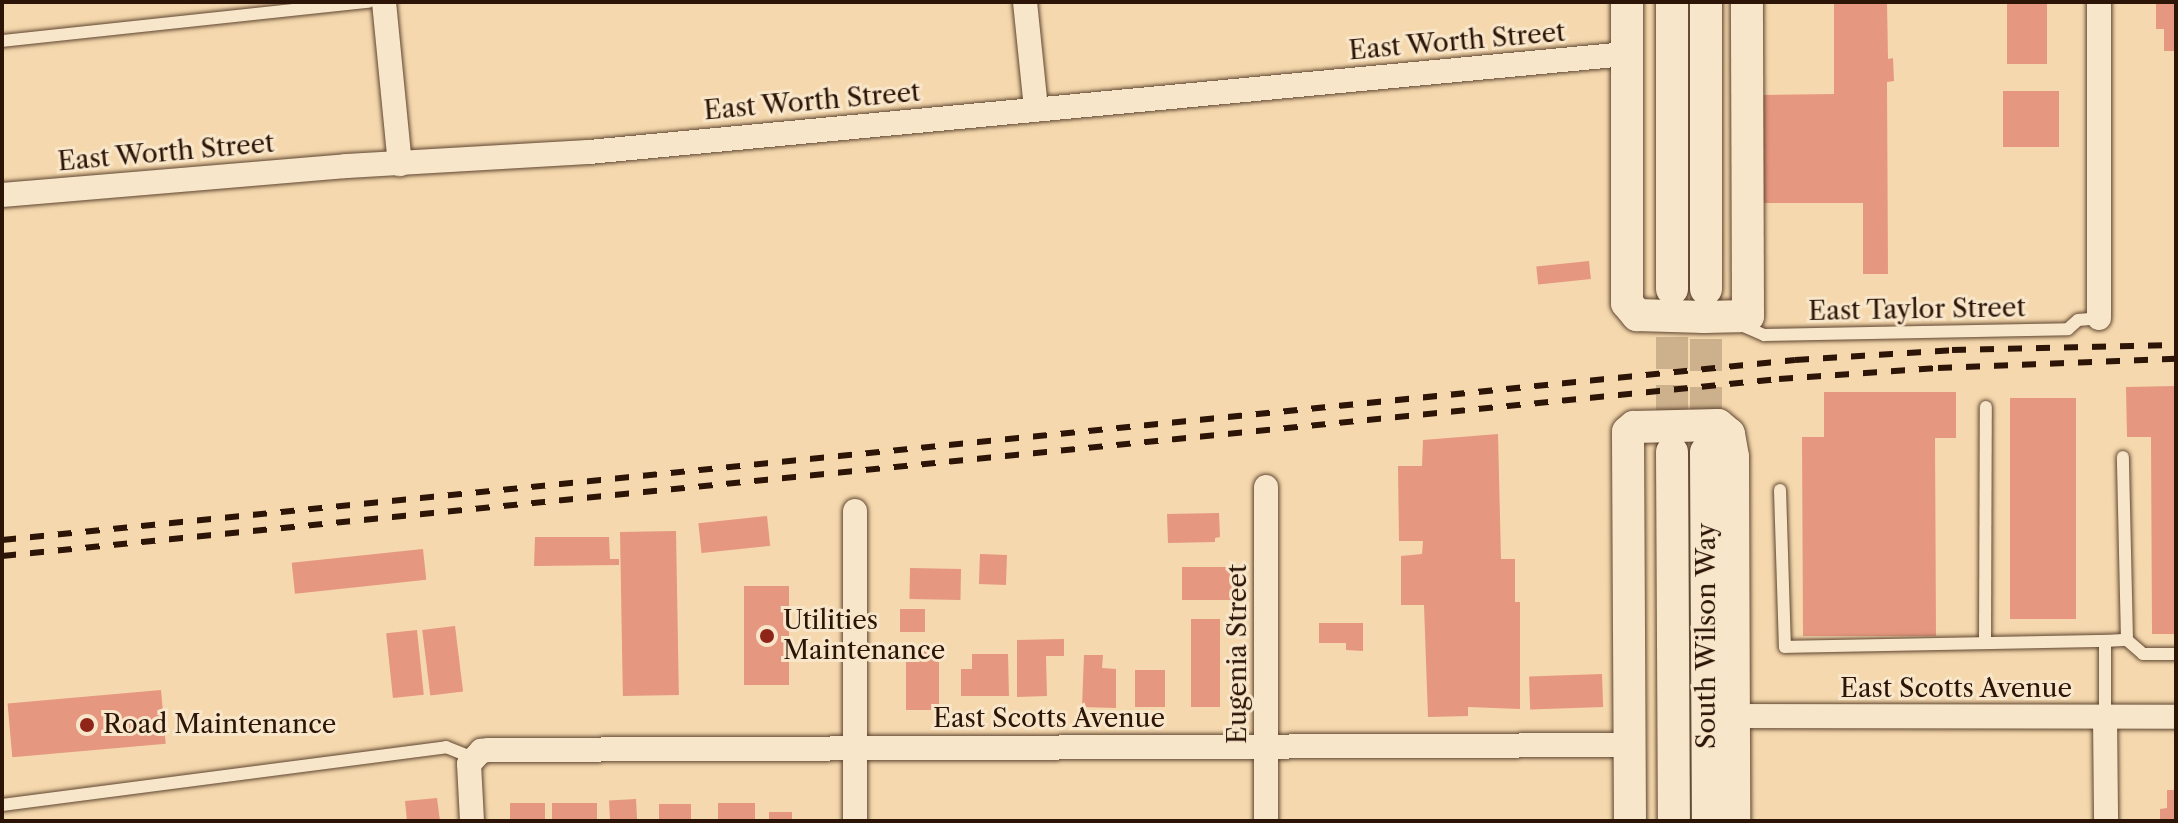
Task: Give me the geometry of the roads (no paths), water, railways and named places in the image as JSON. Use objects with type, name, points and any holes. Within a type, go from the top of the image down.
[{"type":"main road","points":[[1627,2],[1627,303],[1637,315],[1748,316],[1747,2]]},
{"type":"main road","points":[[1672,2],[1672,289]]},
{"type":"main road","points":[[1706,2],[1706,289]]},
{"type":"main road","points":[[1630,821],[1628,432],[1634,427],[1718,425],[1729,434],[1733,457],[1734,821]]},
{"type":"main road","name":"South Wilson Way","points":[[1672,452],[1674,821]]},
{"type":"main road","name":"South Wilson Way","points":[[1706,452],[1708,821]]},
{"type":"street","points":[[384,2],[400,164]]},
{"type":"street","points":[[1025,2],[1036,109]]},
{"type":"street","points":[[2099,2],[2099,318]]},
{"type":"street","name":"East Worth Street","points":[[2,195],[589,152],[1626,54]]},
{"type":"street","name":"Eugenia Street","points":[[1266,487],[1266,821]]},
{"type":"street","points":[[855,511],[855,821]]},
{"type":"street","name":"East Scotts Avenue","points":[[1736,716],[2176,717]]},
{"type":"street","points":[[2105,717],[2106,821]]},
{"type":"street","name":"East Scotts Avenue","points":[[473,758],[488,750],[1629,745]]},
{"type":"street","points":[[472,821],[467,772],[473,758]]},
{"type":"lane","points":[[2,41],[369,2]]},
{"type":"lane","name":"East Taylor Street","points":[[1748,316],[1746,327],[1764,335],[2068,329],[2078,320],[2099,318]]},
{"type":"lane","points":[[1985,643],[1986,407]]},
{"type":"lane","points":[[2123,457],[2127,640]]},
{"type":"lane","points":[[1780,490],[1785,647],[2127,640],[2143,654],[2176,654]]},
{"type":"lane","points":[[2105,641],[2105,717]]},
{"type":"lane","points":[[2,805],[446,747],[473,758]]},
{"type":"tunnel","points":[[1672,289],[1672,452]]},
{"type":"tunnel","points":[[1706,291],[1706,452]]},
{"type":"railway","points":[[2,540],[1795,360],[1952,350],[2176,345]]},
{"type":"railway","points":[[2,556],[1779,379],[1938,368],[2176,359]]},
{"type":"place","name":"Utilities Maintenance","points":[[767,636]]},
{"type":"place","name":"Road Maintenance","points":[[87,725]]}]
